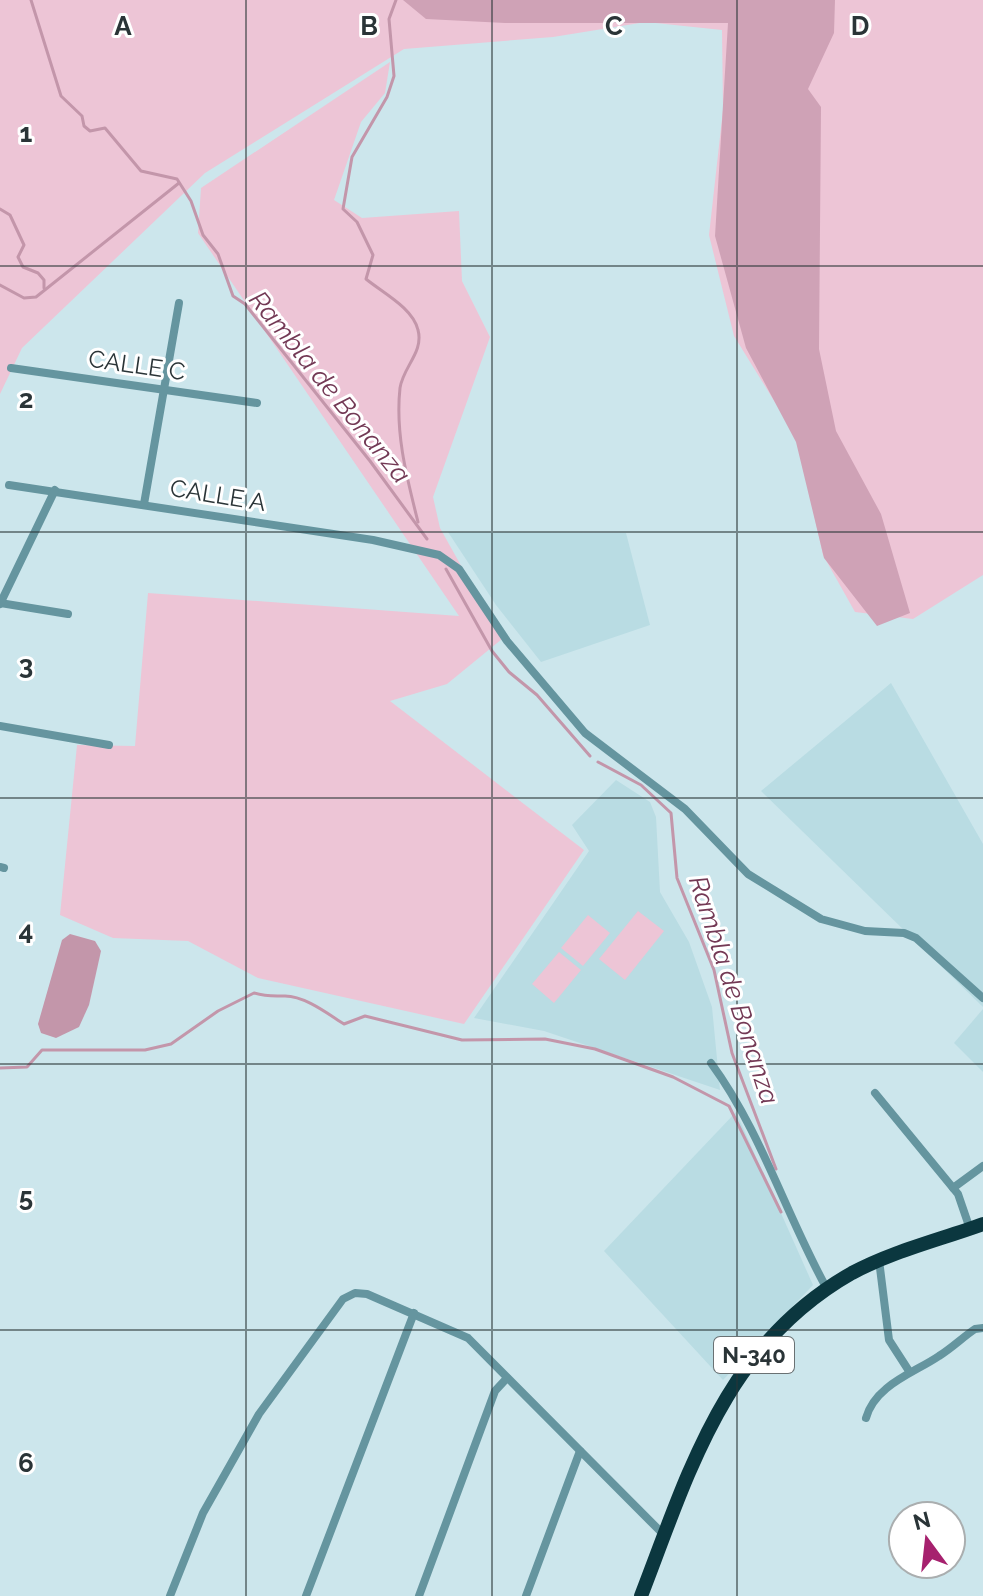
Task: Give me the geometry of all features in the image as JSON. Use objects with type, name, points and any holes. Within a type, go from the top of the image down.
[{"type":"highway","name":"N-340","points":[[641,1596],[716,1409],[768,1339],[827,1289],[879,1260],[976,1226]]},
{"type":"street","points":[[144,504],[179,303]]},
{"type":"street","name":"CALLE C","points":[[11,368],[257,403]]},
{"type":"street","name":"CALLE A","points":[[9,485],[144,504],[420,549],[439,555],[459,569],[507,641],[585,733],[685,809],[748,874],[821,919],[865,931],[904,933],[916,938],[983,998]]},
{"type":"street","points":[[55,490],[0,603],[68,614]]},
{"type":"street","points":[[0,726],[109,745]]},
{"type":"street","points":[[711,1063],[737,1098],[805,1250],[827,1289]]},
{"type":"street","points":[[875,1093],[953,1188],[976,1226]]},
{"type":"street","points":[[953,1188],[983,1166]]},
{"type":"street","points":[[879,1260],[889,1340],[909,1371]]},
{"type":"street","points":[[170,1596],[203,1513],[259,1414],[343,1299],[355,1293],[367,1294],[468,1338],[664,1535]]},
{"type":"street","points":[[306,1596],[414,1313]]},
{"type":"street","points":[[866,1418],[879,1396],[909,1371],[929,1363],[975,1329],[983,1328]]},
{"type":"street","points":[[419,1596],[495,1391],[507,1378]]},
{"type":"street","points":[[526,1596],[580,1451]]},
{"type":"shaded area","points":[[0,0],[983,0],[983,575],[913,619],[855,612],[823,555],[797,438],[734,336],[709,235],[723,110],[722,30],[646,22],[553,37],[404,49],[205,173],[22,348],[0,394]]},
{"type":"shaded area","points":[[403,0],[835,0],[834,33],[808,89],[821,107],[819,349],[836,431],[881,514],[910,613],[877,626],[824,558],[796,442],[746,348],[715,236],[728,23],[505,23],[426,19]]},
{"type":"shaded area","points":[[390,62],[385,93],[361,122],[334,200],[362,218],[459,211],[462,281],[490,337],[433,497],[440,528],[502,639],[447,684],[390,701],[584,850],[464,1024],[258,978],[188,941],[113,938],[60,915],[77,745],[135,746],[148,593],[459,616],[198,233],[201,188]]},
{"type":"shaded area","points":[[448,532],[626,533],[650,625],[541,662],[496,605]]},
{"type":"shaded area","points":[[891,683],[983,844],[983,1007],[761,791]]},
{"type":"shaded area","points":[[616,780],[650,802],[656,817],[660,892],[689,942],[712,1007],[720,1090],[544,1031],[474,1018],[589,851],[572,825]]},
{"type":"shaded area","points":[[638,911],[664,931],[625,980],[599,959]]},
{"type":"shaded area","points":[[588,915],[610,933],[583,966],[561,948]]},
{"type":"shaded area","points":[[70,934],[95,941],[101,951],[89,1005],[79,1027],[56,1038],[41,1033],[38,1024],[62,940]]},
{"type":"shaded area","points":[[559,952],[581,970],[554,1003],[532,984]]},
{"type":"shaded area","points":[[983,1009],[983,1072],[954,1043]]},
{"type":"shaded area","points":[[736,1112],[813,1285],[723,1380],[604,1251]]},
{"type":"waterway","name":"Rambla de Bonanza","points":[[31,0],[61,96],[82,116],[84,126],[90,131],[105,128],[141,171],[177,179],[191,201],[203,235],[218,254],[233,296],[245,304],[370,461],[427,539]]},
{"type":"waterway","points":[[396,0],[389,19],[394,76],[387,97],[352,157],[343,209],[357,222],[373,255],[366,279],[404,308],[418,330],[418,345],[402,380],[399,405],[403,456],[418,522]]},
{"type":"waterway","points":[[0,285],[24,298],[36,297],[179,183]]},
{"type":"waterway","points":[[0,209],[10,215],[24,245],[18,257],[23,267],[38,273],[44,280],[44,288]]},
{"type":"waterway","name":"Rambla de Bonanza","points":[[446,569],[492,651],[509,672],[537,695],[590,756]]},
{"type":"waterway","name":"Rambla de Bonanza","points":[[598,762],[641,785],[671,813],[677,878],[714,970],[732,1053],[776,1169]]},
{"type":"waterway","points":[[0,1068],[27,1067],[42,1050],[145,1050],[171,1044],[218,1011],[254,993],[300,999],[344,1024],[365,1016],[462,1040],[545,1039],[595,1049],[673,1077],[729,1106],[781,1212]]}]
